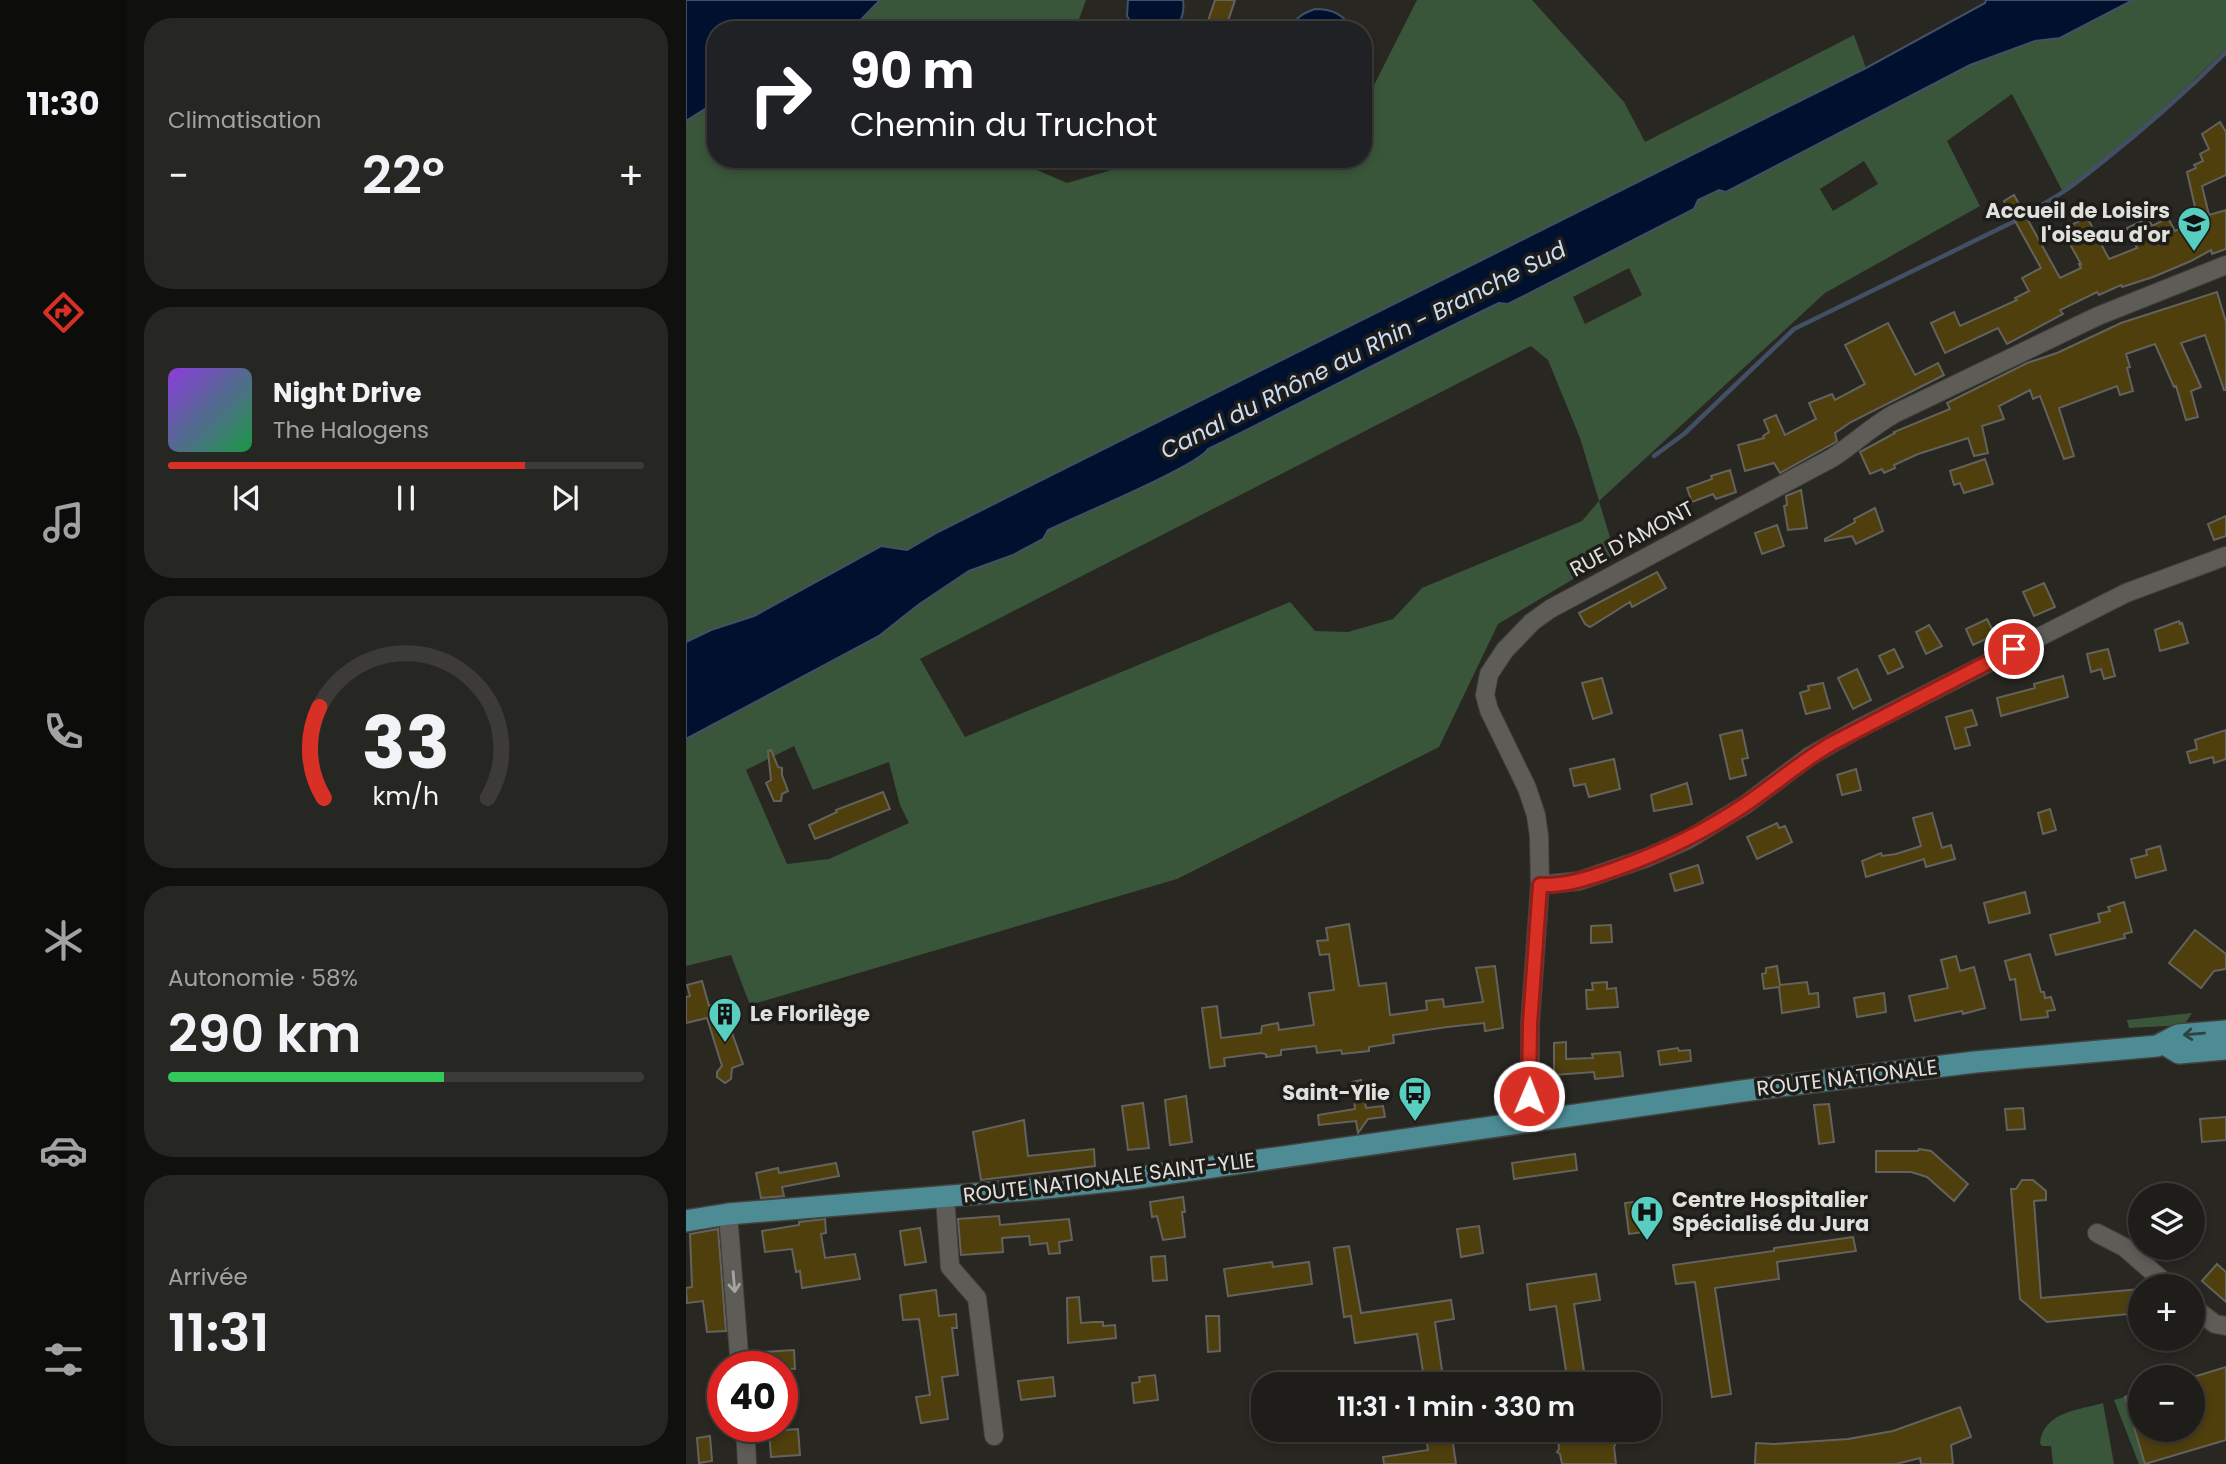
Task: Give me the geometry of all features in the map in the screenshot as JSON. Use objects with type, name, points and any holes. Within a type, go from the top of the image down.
[{"type":"main road","name":"ROUTE NATIONALE","points":[[1530,1122],[1742,1091],[1975,1062],[2164,1044],[2178,1035],[2226,1031]]},
{"type":"main road","name":"ROUTE NATIONALE","points":[[2164,1044],[2179,1053],[2226,1049]]},
{"type":"main road","name":"ROUTE NATIONALE SAINT-YLIE","points":[[686,1221],[728,1214],[1129,1179],[1530,1122]]},
{"type":"street","name":"RUE D'AMONT","points":[[1530,1122],[1530,1024],[1540,885],[1539,836],[1536,815],[1527,788],[1489,710],[1485,695],[1489,674],[1518,635],[1532,622],[1579,593],[1832,458],[1847,449],[1877,423],[1894,414],[2098,316],[2226,265]]},
{"type":"street","points":[[1540,885],[1579,881],[1646,858],[1689,839],[1745,805],[1810,756],[1854,731],[2126,593],[2226,556]]},
{"type":"street","points":[[945,1197],[950,1267],[976,1298],[994,1436]]},
{"type":"street","points":[[728,1214],[739,1351]]},
{"type":"street","points":[[2097,1233],[2124,1247],[2155,1274]]},
{"type":"street","points":[[2205,1316],[2215,1324],[2226,1326]]},
{"type":"street","points":[[746,1442],[747,1464]]},
{"type":"green space","points":[[880,0],[1086,0],[1078,21],[860,21]]},
{"type":"green space","points":[[1417,0],[1532,0],[1624,102],[1645,142],[1854,35],[1866,68],[938,532],[907,550],[881,546],[754,616],[711,630],[686,642],[686,121],[707,108],[707,168],[1037,168],[1067,183],[1118,168],[1372,168],[1372,89]]},
{"type":"green space","points":[[2133,0],[2226,0],[2226,49],[2159,113],[2063,192],[2012,94],[1947,141],[1980,206],[1825,293],[1599,501],[1615,554],[1498,624],[1439,747],[1177,879],[750,1005],[731,955],[686,966],[686,739],[879,636],[918,605],[969,571],[1013,555],[1043,539],[1047,530],[1182,467],[1208,449],[1462,321],[1499,303],[1508,303],[1694,209],[1698,200],[1719,190],[1727,192],[1970,65],[2035,41],[2060,38]],"holes":[[[1864,161],[1878,184],[1833,211],[1820,189]],[[1629,268],[1642,295],[1585,324],[1573,297]],[[1531,346],[1548,360],[1580,438],[1599,501],[1582,521],[1422,588],[1393,619],[1348,632],[1315,631],[1290,602],[965,737],[920,659]],[[794,746],[813,790],[889,762],[900,805],[909,823],[829,859],[787,864],[746,770]]]},
{"type":"green space","points":[[2192,1013],[2184,1025],[2129,1028],[2127,1020]]},
{"type":"green space","points":[[2125,1397],[2128,1407],[2128,1436],[2114,1400]]},
{"type":"green space","points":[[2103,1403],[2114,1464],[2053,1464],[2051,1446],[2042,1446],[2040,1443],[2048,1425],[2064,1414]]},
{"type":"green space","points":[[2130,1442],[2138,1442],[2145,1464],[2139,1464]]},
{"type":"water","points":[[686,0],[880,0],[860,21],[707,21],[707,108],[686,121]]},
{"type":"water","points":[[1128,0],[1183,0],[1184,8],[1180,21],[1130,21],[1127,16]]},
{"type":"water","name":"Canal du Rhône au Rhin - Branche Sud","points":[[1986,0],[2133,0],[2060,38],[2035,41],[1970,65],[1726,192],[1719,190],[1698,200],[1694,209],[1508,304],[1499,303],[1462,321],[1208,449],[1160,479],[1048,530],[1043,539],[1013,555],[969,571],[918,605],[879,636],[686,739],[686,642],[711,630],[754,616],[881,546],[907,550],[938,532],[1866,68],[1985,3]]},
{"type":"water","points":[[1315,9],[1327,10],[1337,13],[1347,21],[1295,21]]},
{"type":"building","points":[[1215,0],[1235,0],[1228,21],[1208,21]]},
{"type":"building","points":[[2220,122],[2226,132],[2226,175],[2202,186],[2209,215],[2226,210],[2226,249],[2212,254],[2211,250],[2153,277],[2122,287],[2121,285],[2099,295],[2097,292],[2060,310],[2063,314],[2007,344],[1998,328],[1945,353],[1931,323],[1954,312],[1960,326],[2017,300],[2015,298],[2029,291],[2022,278],[2041,268],[2004,201],[2014,195],[2060,278],[2081,268],[2062,230],[2087,217],[2109,259],[2137,248],[2127,228],[2148,218],[2152,226],[2168,218],[2175,231],[2198,220],[2187,172],[2203,161],[2200,154],[2209,149],[2202,134]]},
{"type":"building","points":[[2217,292],[2226,322],[2226,390],[2205,335],[2181,343],[2201,387],[2191,391],[2198,417],[2186,420],[2176,386],[2174,387],[2155,344],[2126,354],[2133,391],[2120,395],[2117,386],[2059,408],[2074,456],[2064,459],[2040,396],[2033,399],[2030,390],[1999,406],[2004,419],[1982,426],[1988,453],[1974,456],[1968,438],[1918,454],[1894,465],[1895,468],[1884,473],[1882,469],[1870,474],[1860,452],[1894,432],[1950,409],[1947,403],[2027,363],[2057,353],[2121,323]]},
{"type":"building","points":[[1888,323],[1915,375],[1938,363],[1944,375],[1851,422],[1835,433],[1837,441],[1780,473],[1774,463],[1745,471],[1738,445],[1764,438],[1769,432],[1764,420],[1776,415],[1785,435],[1816,419],[1809,403],[1832,394],[1835,400],[1865,384],[1845,345]]},
{"type":"building","points":[[1985,459],[1993,484],[1964,493],[1960,483],[1954,485],[1950,471]]},
{"type":"building","points":[[1730,470],[1736,492],[1716,499],[1713,494],[1692,502],[1687,488]]},
{"type":"building","points":[[1801,490],[1807,528],[1788,530],[1784,506],[1787,505],[1786,496]]},
{"type":"building","points":[[1875,508],[1883,531],[1856,544],[1852,536],[1825,541],[1855,522],[1854,519]]},
{"type":"building","points":[[2226,516],[2226,536],[2214,540],[2208,524]]},
{"type":"building","points":[[1777,525],[1784,546],[1762,554],[1755,533]]},
{"type":"building","points":[[1657,572],[1666,588],[1632,607],[1630,602],[1590,627],[1585,624],[1579,613]]},
{"type":"building","points":[[2044,583],[2055,607],[2034,616],[2023,592]]},
{"type":"building","points":[[1987,619],[1995,635],[1973,645],[1966,629]]},
{"type":"building","points":[[2179,621],[2188,643],[2160,651],[2155,630]]},
{"type":"building","points":[[1929,625],[1942,646],[1926,654],[1916,632]]},
{"type":"building","points":[[1894,649],[1903,667],[1888,674],[1879,656]]},
{"type":"building","points":[[2108,649],[2115,676],[2104,679],[2101,669],[2091,672],[2087,654]]},
{"type":"building","points":[[1857,669],[1871,700],[1853,709],[1838,678]]},
{"type":"building","points":[[2063,676],[2068,697],[2001,716],[1997,698],[2035,688],[2034,684]]},
{"type":"building","points":[[1602,678],[1612,713],[1593,719],[1582,683]]},
{"type":"building","points":[[1823,683],[1830,708],[1806,714],[1800,693],[1809,690],[1808,686]]},
{"type":"building","points":[[1972,710],[1977,725],[1965,728],[1970,745],[1955,749],[1946,717]]},
{"type":"building","points":[[1742,730],[1748,758],[1742,759],[1746,775],[1730,779],[1720,735]]},
{"type":"building","points":[[2226,730],[2226,759],[2214,763],[2213,757],[2190,763],[2187,752],[2197,749],[2195,740]]},
{"type":"building","points":[[771,750],[778,767],[782,768],[788,791],[782,794],[781,801],[774,801],[766,783],[771,780],[768,751]]},
{"type":"building","points":[[1614,759],[1620,789],[1589,797],[1585,784],[1574,786],[1570,769]]},
{"type":"building","points":[[1856,769],[1861,790],[1842,795],[1837,775]]},
{"type":"building","points":[[1687,783],[1692,804],[1654,811],[1651,795]]},
{"type":"building","points":[[883,792],[890,809],[815,839],[809,825],[837,812],[836,810]]},
{"type":"building","points":[[2050,809],[2056,830],[2043,834],[2038,813]]},
{"type":"building","points":[[1932,813],[1942,848],[1951,845],[1955,859],[1926,867],[1924,859],[1866,877],[1862,861],[1881,853],[1882,856],[1896,854],[1921,846],[1913,818]]},
{"type":"building","points":[[1777,823],[1779,828],[1785,826],[1792,842],[1757,859],[1747,837]]},
{"type":"building","points":[[2160,846],[2166,870],[2136,878],[2131,859],[2147,855],[2146,850]]},
{"type":"building","points":[[1698,865],[1703,883],[1675,891],[1670,874]]},
{"type":"building","points":[[2025,892],[2030,913],[1989,923],[1984,903]]},
{"type":"building","points":[[2124,902],[2132,932],[2124,934],[2125,938],[2056,955],[2050,935],[2100,922],[2098,914],[2110,911],[2108,907]]},
{"type":"building","points":[[1349,924],[1359,986],[1386,983],[1390,1015],[1427,1010],[1426,1001],[1443,999],[1444,1007],[1483,1002],[1476,968],[1495,966],[1503,1028],[1485,1031],[1484,1023],[1447,1027],[1393,1035],[1394,1043],[1369,1047],[1369,1051],[1317,1053],[1316,1046],[1281,1050],[1281,1055],[1266,1057],[1266,1054],[1261,1053],[1224,1058],[1225,1066],[1210,1068],[1202,1008],[1217,1006],[1221,1038],[1261,1033],[1262,1026],[1278,1023],[1279,1030],[1314,1025],[1309,993],[1334,990],[1329,954],[1320,955],[1317,941],[1328,940],[1326,928]]},
{"type":"building","points":[[1611,925],[1612,942],[1591,943],[1591,926]]},
{"type":"building","points":[[2195,930],[2226,954],[2226,969],[2214,971],[2201,988],[2169,963]]},
{"type":"building","points":[[2030,954],[2041,992],[2044,992],[2045,998],[2051,997],[2055,1010],[2047,1011],[2048,1017],[2021,1020],[2015,979],[2010,980],[2005,961]]},
{"type":"building","points":[[1956,956],[1960,971],[1974,967],[1985,1008],[1915,1021],[1909,996],[1948,988],[1941,960]]},
{"type":"building","points":[[1777,966],[1780,985],[1807,982],[1809,994],[1818,993],[1819,1007],[1782,1013],[1779,987],[1764,989],[1762,974],[1766,973],[1766,968]]},
{"type":"building","name":"Le Florilège","points":[[702,981],[709,1006],[721,1002],[743,1064],[732,1068],[731,1079],[725,1083],[717,1077],[722,1066],[707,1018],[686,1023],[686,997],[690,996],[687,985]]},
{"type":"building","points":[[1607,982],[1607,989],[1616,988],[1618,1007],[1587,1009],[1586,990],[1593,990],[1592,983]]},
{"type":"building","points":[[1884,993],[1886,1012],[1857,1017],[1854,998]]},
{"type":"building","points":[[1566,1042],[1566,1059],[1593,1058],[1592,1054],[1620,1052],[1623,1076],[1595,1079],[1594,1072],[1554,1075],[1554,1043]]},
{"type":"building","points":[[1678,1048],[1679,1051],[1690,1050],[1691,1061],[1660,1065],[1658,1051]]},
{"type":"building","points":[[1361,1080],[1366,1108],[1383,1106],[1385,1117],[1368,1119],[1358,1133],[1356,1121],[1319,1125],[1318,1115],[1355,1109],[1352,1082]]},
{"type":"building","points":[[1186,1096],[1192,1142],[1170,1145],[1165,1100]]},
{"type":"building","points":[[1143,1103],[1149,1148],[1128,1150],[1122,1106]]},
{"type":"building","points":[[1829,1104],[1834,1142],[1819,1144],[1814,1105]]},
{"type":"building","points":[[2023,1108],[2025,1129],[2007,1130],[2005,1109]]},
{"type":"building","points":[[2226,1117],[2226,1140],[2202,1142],[2200,1119]]},
{"type":"building","points":[[1024,1120],[1028,1156],[1094,1149],[1095,1166],[981,1180],[973,1132]]},
{"type":"building","points":[[1876,1151],[1931,1151],[1968,1184],[1954,1201],[1927,1177],[1911,1172],[1876,1172]]},
{"type":"building","points":[[1575,1154],[1577,1170],[1514,1179],[1512,1163]]},
{"type":"building","points":[[836,1163],[839,1176],[782,1187],[784,1196],[761,1198],[756,1173],[778,1168],[779,1173]]},
{"type":"building","points":[[2022,1180],[2033,1180],[2046,1191],[2046,1200],[2034,1201],[2041,1298],[2128,1290],[2128,1314],[2047,1322],[2020,1299],[2011,1189],[2016,1189]]},
{"type":"building","points":[[1183,1197],[1185,1237],[1163,1240],[1157,1216],[1152,1217],[1150,1202]]},
{"type":"building","points":[[1647,1200],[1652,1231],[1629,1234],[1625,1203]]},
{"type":"building","points":[[999,1216],[1000,1225],[1069,1219],[1072,1240],[1059,1242],[1060,1253],[1049,1254],[1047,1243],[1030,1245],[1029,1236],[1002,1238],[1003,1252],[961,1255],[958,1219]]},
{"type":"building","points":[[825,1219],[826,1233],[821,1234],[825,1258],[855,1254],[860,1279],[802,1288],[800,1271],[796,1272],[792,1249],[765,1252],[762,1231]]},
{"type":"building","points":[[1479,1226],[1483,1253],[1461,1257],[1457,1229]]},
{"type":"building","points":[[920,1228],[926,1262],[905,1265],[900,1231]]},
{"type":"building","points":[[718,1229],[726,1331],[707,1332],[703,1301],[687,1303],[686,1288],[692,1287],[690,1234]]},
{"type":"building","points":[[1853,1237],[1856,1251],[1777,1262],[1779,1279],[1715,1288],[1731,1394],[1712,1397],[1695,1282],[1676,1284],[1673,1265]]},
{"type":"building","points":[[1349,1246],[1361,1313],[1451,1300],[1454,1319],[1435,1322],[1442,1372],[1423,1372],[1417,1334],[1355,1343],[1351,1316],[1344,1317],[1334,1248]]},
{"type":"building","points":[[1165,1256],[1167,1280],[1153,1281],[1151,1257]]},
{"type":"building","points":[[1272,1262],[1273,1267],[1309,1262],[1312,1284],[1228,1296],[1224,1269]]},
{"type":"building","points":[[2217,1264],[2226,1272],[2226,1302],[2205,1284],[2205,1278]]},
{"type":"building","points":[[1596,1274],[1600,1300],[1574,1304],[1584,1372],[1566,1372],[1556,1306],[1530,1310],[1527,1284]]},
{"type":"building","points":[[936,1290],[939,1316],[956,1314],[957,1328],[952,1328],[958,1375],[942,1377],[948,1419],[921,1423],[916,1397],[930,1395],[919,1319],[903,1320],[900,1295]]},
{"type":"building","points":[[1079,1297],[1081,1323],[1103,1322],[1103,1326],[1115,1325],[1116,1338],[1068,1343],[1067,1298]]},
{"type":"building","points":[[1206,1316],[1219,1316],[1220,1351],[1208,1352]]},
{"type":"building","points":[[2226,1367],[2226,1440],[2145,1464],[2138,1442],[2205,1442],[2205,1373]]},
{"type":"building","points":[[1155,1375],[1158,1400],[1134,1403],[1132,1383],[1140,1382],[1139,1377]]},
{"type":"building","points":[[1053,1377],[1055,1396],[1021,1400],[1018,1381]]},
{"type":"building","points":[[1960,1407],[1971,1437],[1951,1445],[1953,1464],[1921,1464],[1920,1458],[1896,1464],[1755,1464],[1756,1443],[1848,1439],[1893,1431]]},
{"type":"building","points":[[798,1429],[800,1455],[771,1457],[770,1442],[798,1442]]},
{"type":"building","points":[[707,1436],[707,1442],[710,1442],[712,1461],[699,1463],[697,1438]]},
{"type":"building","points":[[1427,1442],[1453,1442],[1456,1464],[1384,1464],[1383,1457],[1428,1450]]},
{"type":"building","points":[[1558,1442],[1615,1442],[1616,1464],[1562,1464],[1557,1452]]},
{"type":"waterway","points":[[2030,211],[2067,189],[2117,150],[2226,52]]},
{"type":"waterway","points":[[1654,456],[1684,434],[1794,329],[2015,221]]},
{"type":"place","name":"Accueil de Loisirs l'oiseau d'or","points":[[2194,253]]},
{"type":"place","name":"Le Florilège","points":[[725,1044]]},
{"type":"place","name":"Saint-Ylie","points":[[1415,1123]]},
{"type":"place","name":"Centre Hospitalier Spécialisé du Jura","points":[[1647,1242]]},
{"type":"route","points":[[1529,1096],[1530,1024],[1540,885],[1579,881],[1646,858],[1689,839],[1745,805],[1810,756],[2014,649]]}]
